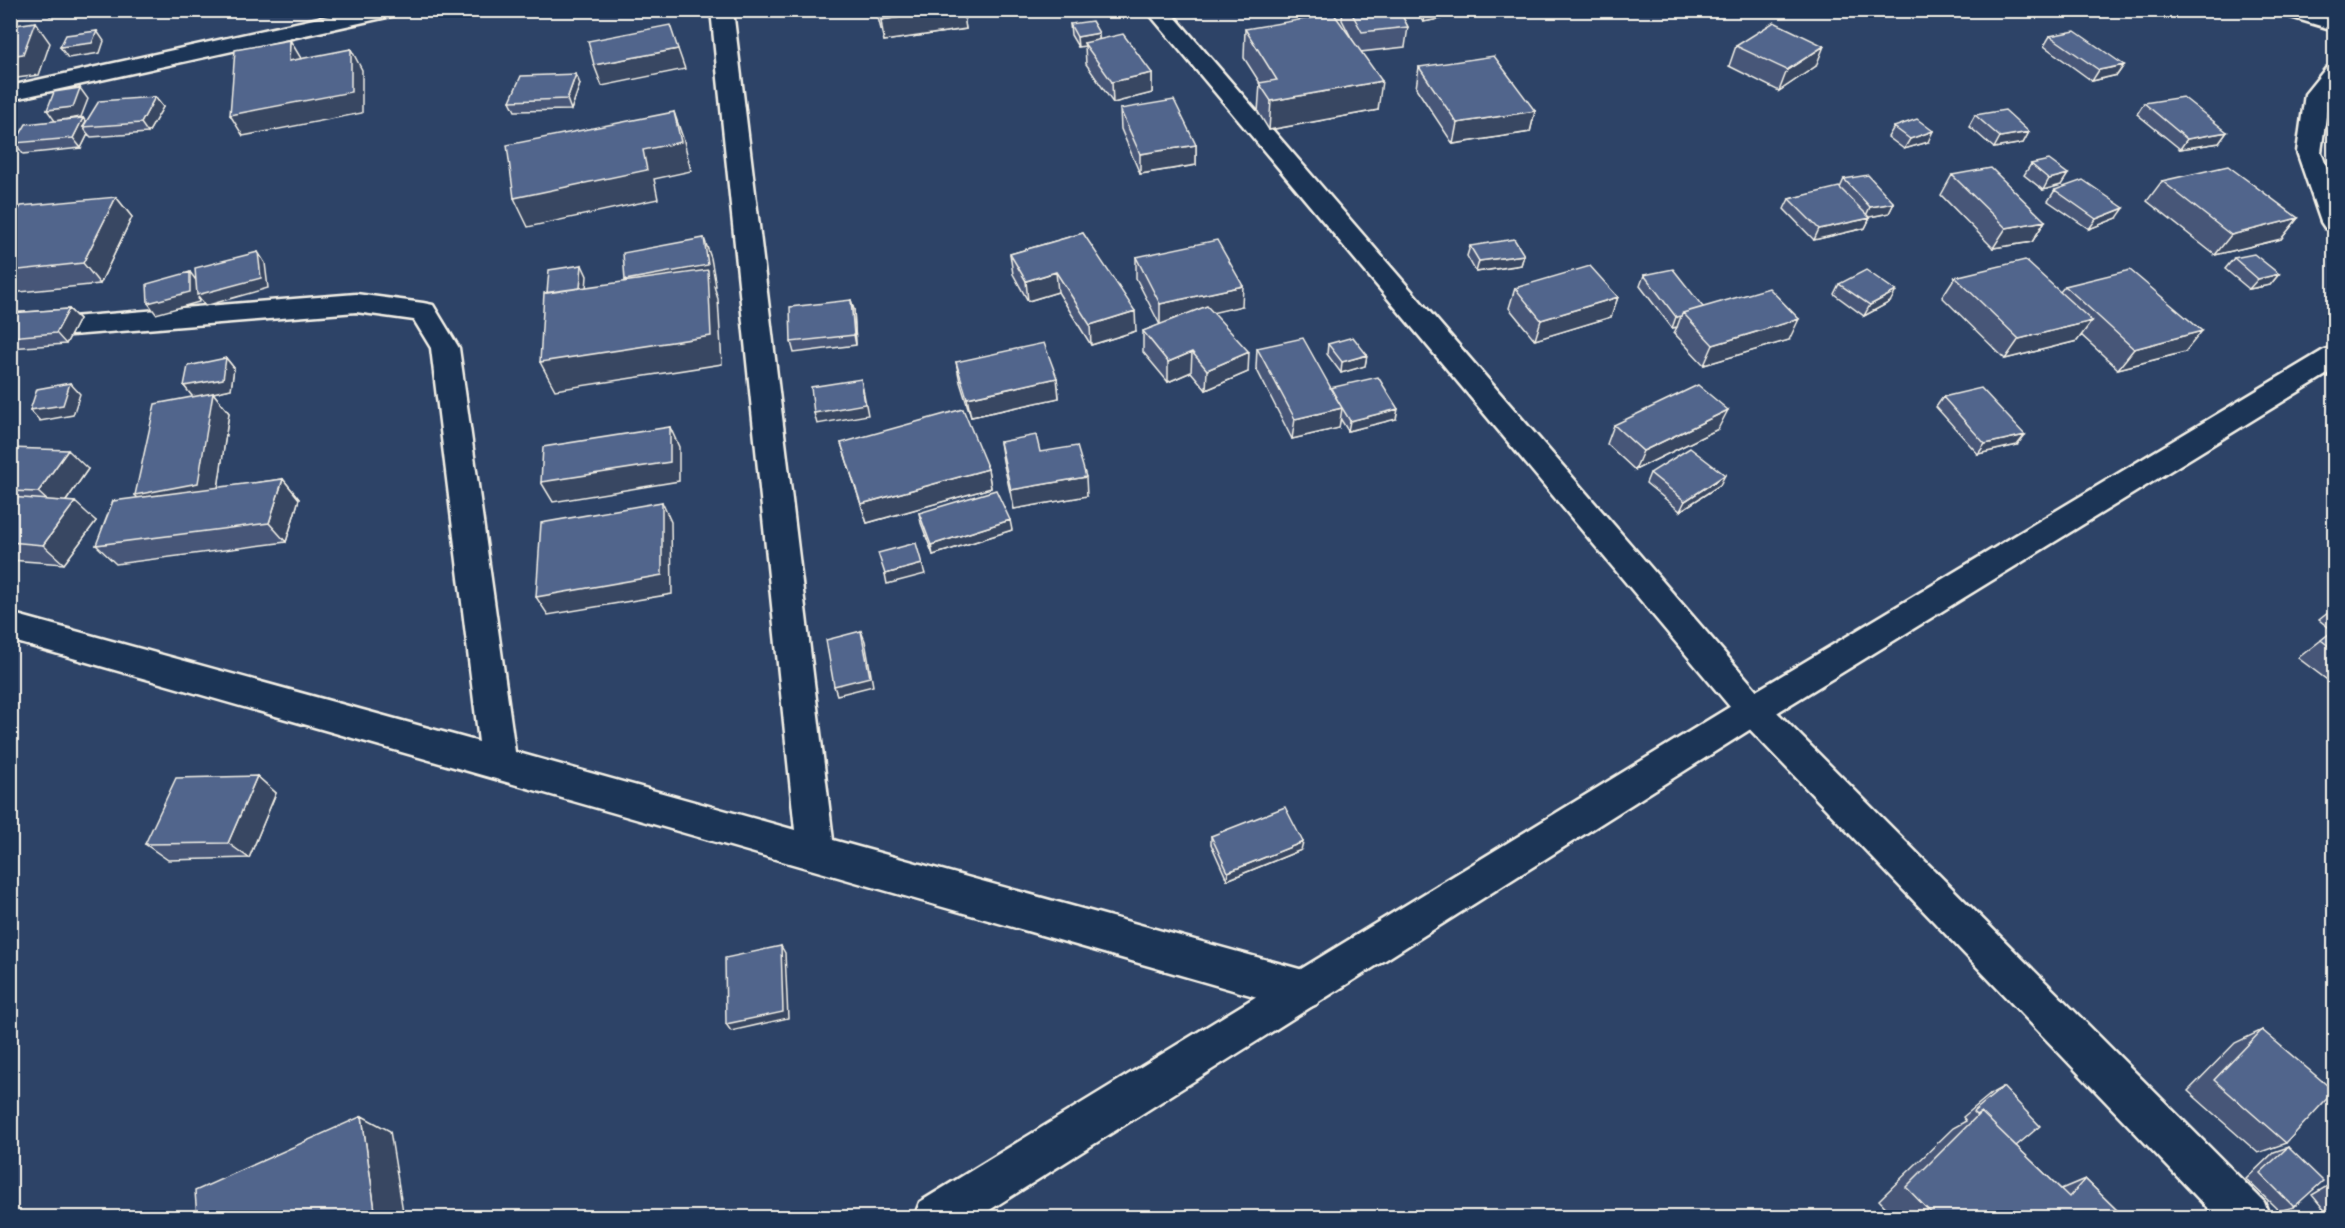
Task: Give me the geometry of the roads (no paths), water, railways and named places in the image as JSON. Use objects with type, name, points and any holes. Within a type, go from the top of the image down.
[{"type":"street","points":[[10,93],[387,10]]},
{"type":"street","points":[[722,10],[816,852]]},
{"type":"street","points":[[1157,10],[1752,710],[2248,1218]]},
{"type":"street","points":[[2292,10],[2334,24]]},
{"type":"street","points":[[2334,73],[2317,94],[2309,152],[2334,222]]},
{"type":"street","points":[[10,331],[356,303],[423,312],[445,348],[499,763]]},
{"type":"street","points":[[936,1218],[1752,710],[2334,357]]},
{"type":"street","points":[[10,626],[1303,990]]}]
